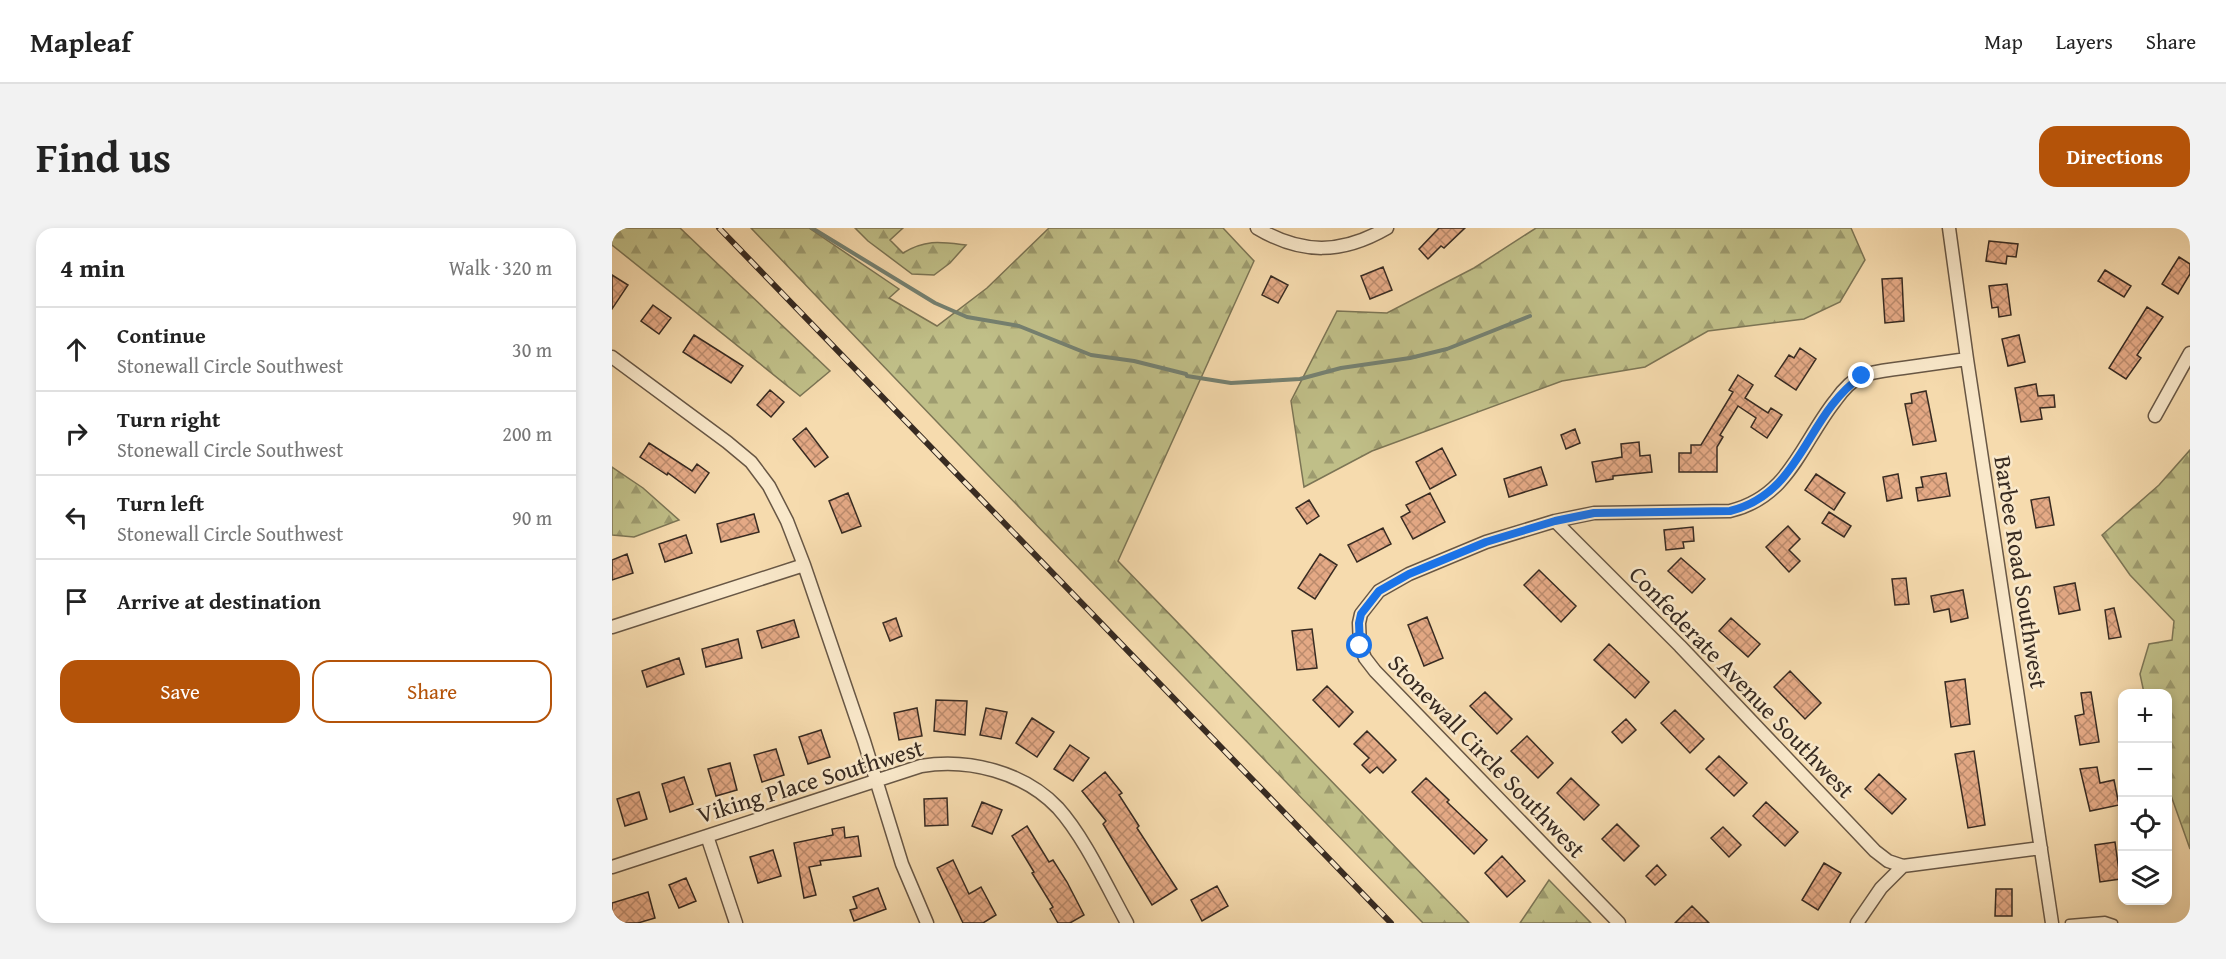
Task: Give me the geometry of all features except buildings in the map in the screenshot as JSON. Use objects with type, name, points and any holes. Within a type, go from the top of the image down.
[{"type":"street","points":[[1257,228],[1272,237],[1314,248],[1343,247],[1366,240],[1387,228]]},
{"type":"street","name":"Barbee Road Southwest","points":[[1949,228],[2052,923]]},
{"type":"street","points":[[2155,416],[2190,353]]},
{"type":"street","points":[[612,357],[728,442],[751,462],[769,486],[787,521],[804,565],[902,864],[927,923]]},
{"type":"street","name":"Stonewall Circle Southwest","points":[[1619,923],[1375,671],[1365,658],[1360,646],[1361,614],[1379,591],[1409,574],[1486,542],[1555,521],[1594,513],[1730,511],[1747,507],[1759,500],[1784,478],[1845,387],[1862,376],[1886,370],[1967,359]]},
{"type":"street","name":"Confederate Avenue Southwest","points":[[1555,521],[1680,646],[1875,851],[1888,861],[1903,866]]},
{"type":"street","points":[[612,627],[804,565]]},
{"type":"street","name":"Viking Place Southwest","points":[[612,867],[921,766],[956,762],[992,770],[1031,787],[1057,807],[1077,834],[1127,923]]},
{"type":"street","points":[[707,836],[736,923]]},
{"type":"street","points":[[1857,923],[1881,888],[1903,866],[2041,848]]},
{"type":"lane","points":[[2069,923],[2105,920],[2114,923]]},
{"type":"green space","points":[[612,228],[680,228],[830,371],[800,396],[612,245]]},
{"type":"green space","points":[[751,228],[809,228],[899,289],[889,298],[937,326],[987,288],[1049,228],[1223,228],[1254,261],[1118,561],[1469,923],[1423,923]]},
{"type":"green space","points":[[855,228],[903,228],[890,240],[903,253],[926,244],[966,245],[950,263],[934,275],[912,274],[868,241]]},
{"type":"green space","points":[[1536,228],[1851,228],[1865,260],[1840,302],[1804,319],[1708,331],[1645,367],[1562,381],[1372,451],[1304,487],[1291,401],[1337,311],[1387,313],[1474,268]]},
{"type":"green space","points":[[2190,450],[2190,849],[2172,798],[2172,689],[2143,689],[2140,674],[2149,644],[2172,640],[2174,621],[2130,575],[2102,535],[2159,485]]},
{"type":"green space","points":[[612,467],[643,488],[679,520],[634,537],[612,535]]},
{"type":"green space","points":[[1549,880],[1591,923],[1520,923]]},
{"type":"waterway","points":[[812,228],[935,303],[967,317],[1019,326],[1091,355],[1134,361],[1187,376],[1231,383],[1300,379],[1341,368],[1410,358],[1447,349],[1530,316]]},
{"type":"railway","points":[[719,228],[1391,923]]},
{"type":"route","points":[[1360,646],[1361,614],[1379,591],[1409,574],[1486,542],[1528,528],[1594,513],[1730,511],[1747,507],[1778,485],[1845,387],[1862,376]]}]
